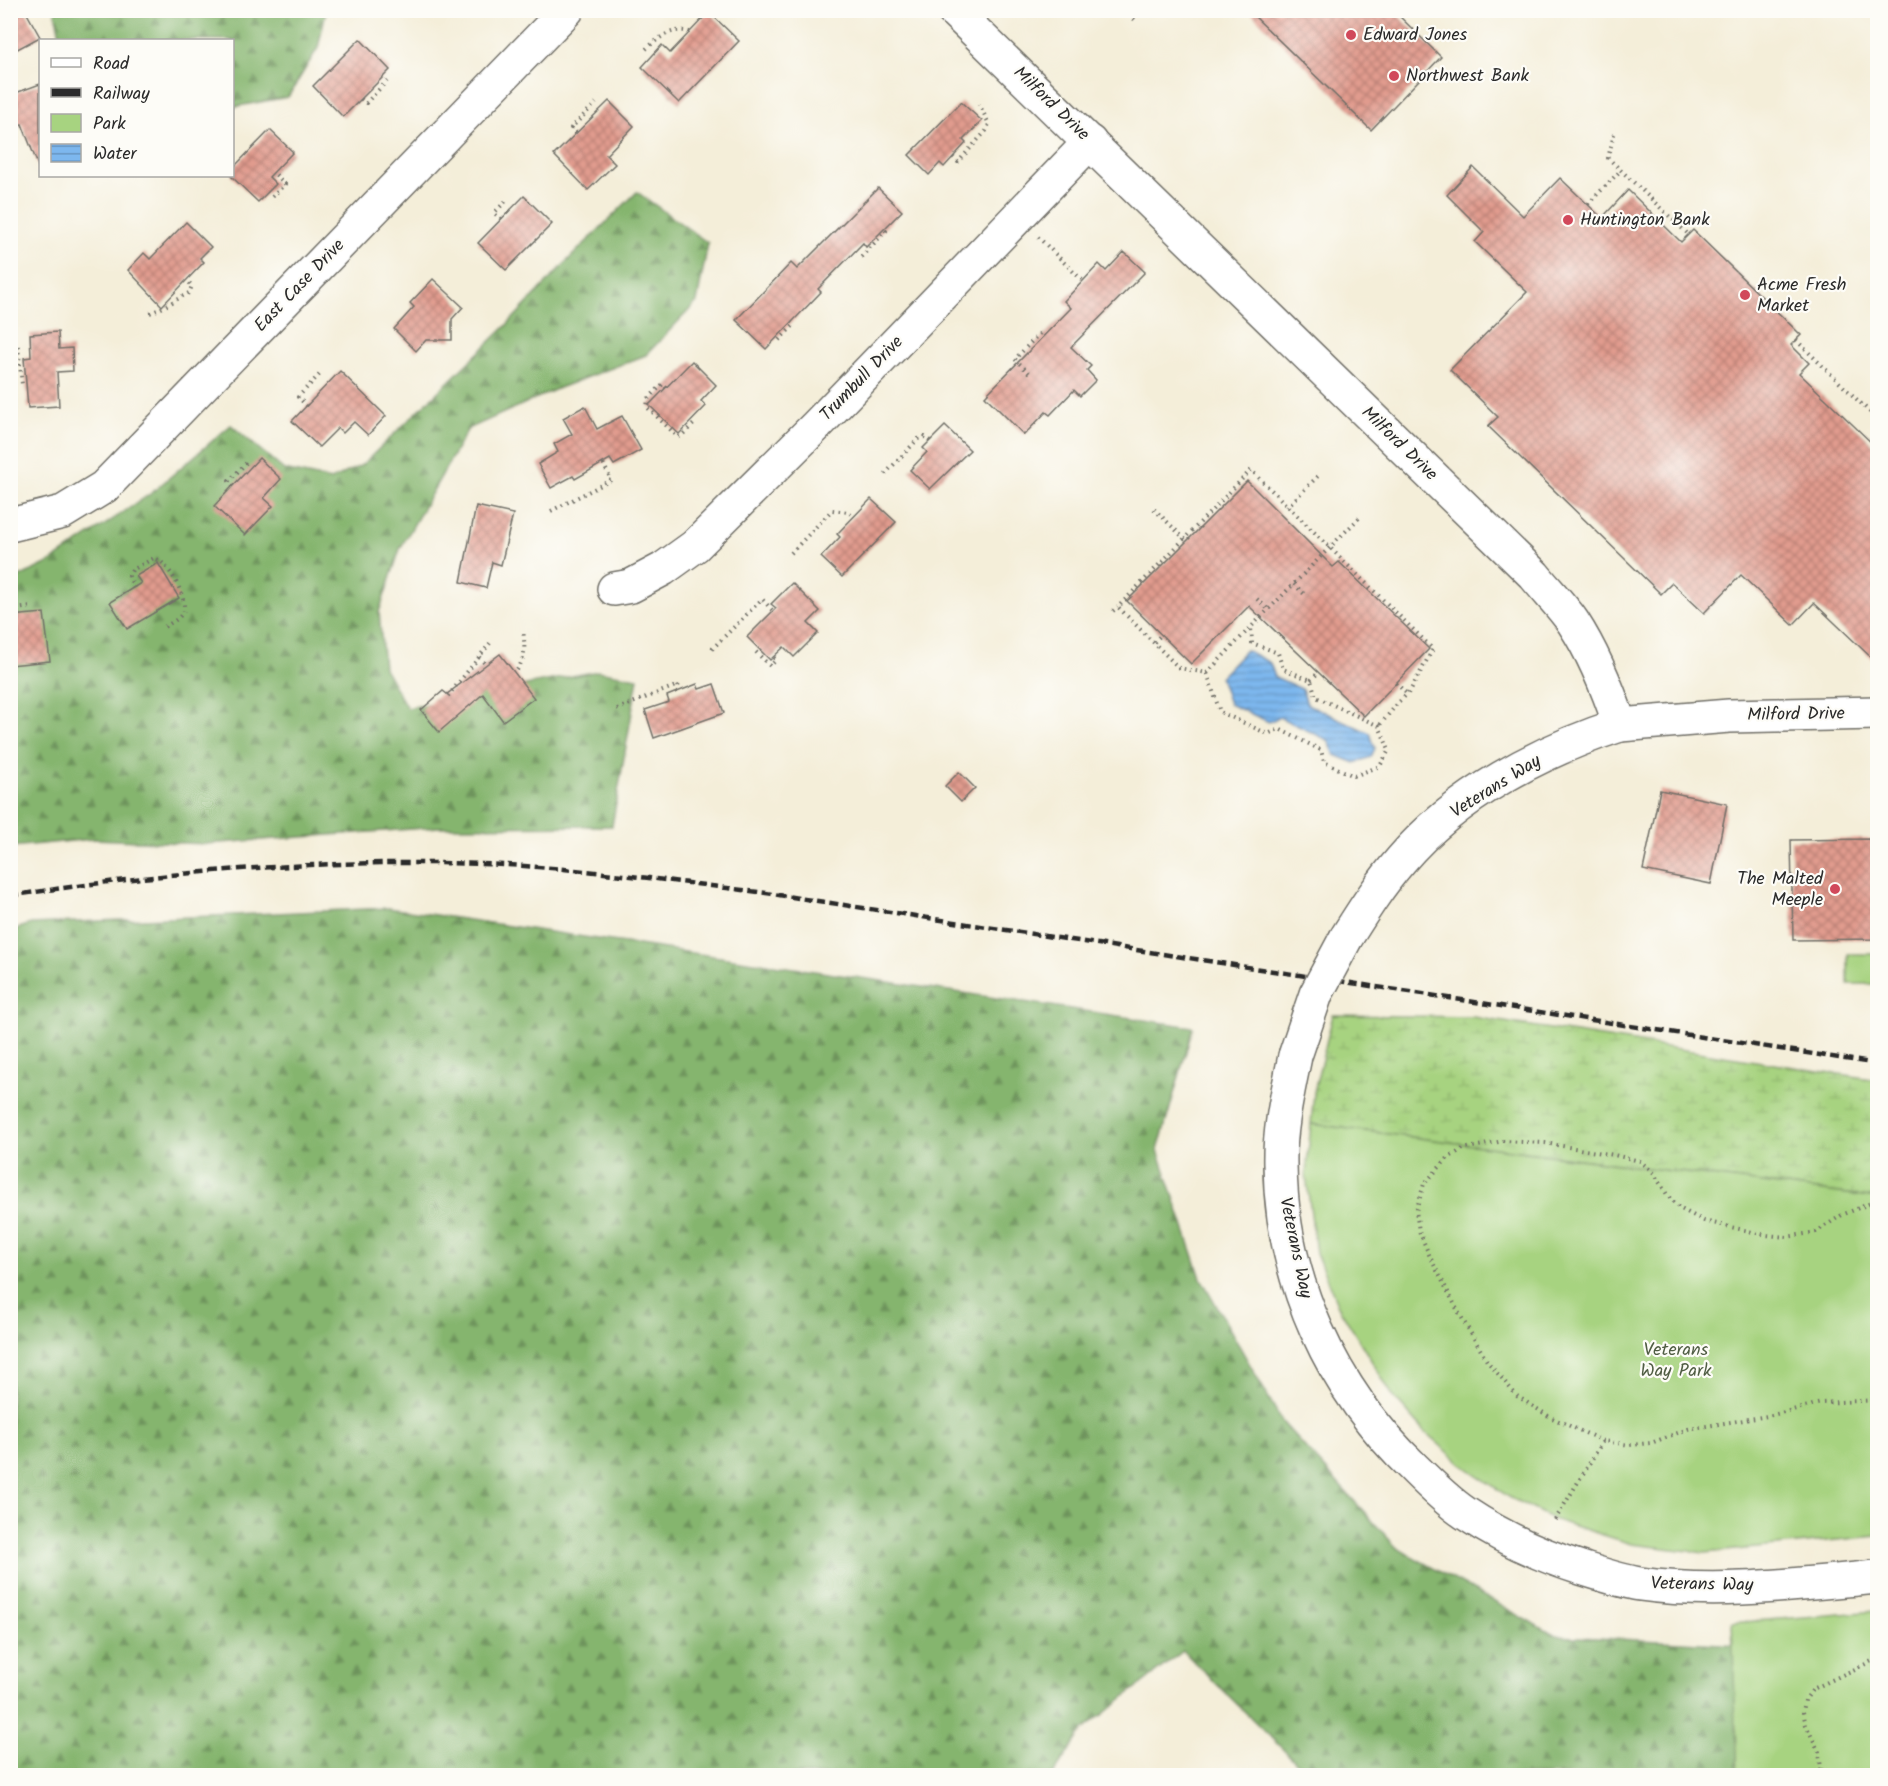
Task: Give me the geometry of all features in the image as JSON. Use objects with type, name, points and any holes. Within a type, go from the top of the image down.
[{"type":"street","name":"East Case Drive","points":[[10,525],[63,512],[104,488],[567,10]]},
{"type":"street","name":"Milford Drive","points":[[953,10],[1534,575],[1572,622],[1594,657],[1620,725],[1729,716],[1878,713]]},
{"type":"street","name":"Trumbull Drive","points":[[614,589],[631,586],[663,569],[695,546],[816,426],[1090,142]]},
{"type":"street","name":"Veterans Way","points":[[1620,725],[1581,738],[1530,763],[1479,793],[1440,823],[1403,858],[1373,895],[1346,938],[1316,994],[1295,1056],[1284,1111],[1280,1164],[1286,1223],[1297,1275],[1309,1313],[1326,1352],[1344,1384],[1395,1450],[1464,1512],[1507,1538],[1547,1557],[1639,1583],[1688,1588],[1783,1586],[1878,1576]]},
{"type":"path","points":[[445,10],[448,13],[450,10]]},
{"type":"path","points":[[1125,10],[1136,21]]},
{"type":"path","points":[[646,49],[668,33],[679,29],[690,32]]},
{"type":"path","points":[[361,99],[366,103],[387,81]]},
{"type":"path","points":[[576,133],[571,129],[596,103]]},
{"type":"path","points":[[953,157],[958,162],[986,131],[989,124],[979,104]]},
{"type":"path","points":[[10,129],[23,126]]},
{"type":"path","points":[[1614,134],[1608,158],[1688,234]]},
{"type":"path","points":[[1588,204],[1621,170]]},
{"type":"path","points":[[272,197],[285,184],[273,172]]},
{"type":"path","points":[[501,219],[494,213],[508,199]]},
{"type":"path","points":[[861,257],[886,231],[884,229]]},
{"type":"path","points":[[1037,237],[1083,281]]},
{"type":"path","points":[[150,313],[179,296],[189,293],[192,286],[187,280]]},
{"type":"path","points":[[779,340],[794,325],[791,322]]},
{"type":"path","points":[[1029,373],[1015,359],[1041,332]]},
{"type":"path","points":[[1796,340],[1878,420]]},
{"type":"path","points":[[18,346],[22,384],[26,383]]},
{"type":"path","points":[[307,406],[298,397],[321,373]]},
{"type":"path","points":[[666,388],[663,384],[648,399],[647,407],[678,437],[696,423]]},
{"type":"path","points":[[885,474],[918,439],[925,437],[930,441]]},
{"type":"path","points":[[233,486],[229,482],[246,463]]},
{"type":"path","points":[[551,511],[611,480],[603,463]]},
{"type":"path","points":[[1113,611],[1251,470],[1433,649],[1407,694],[1379,726]]},
{"type":"path","points":[[1287,507],[1318,476]]},
{"type":"path","points":[[1154,509],[1185,540]]},
{"type":"path","points":[[791,553],[832,510],[848,512],[854,517]]},
{"type":"path","points":[[1207,673],[1359,518]]},
{"type":"path","points":[[134,588],[129,576],[132,570],[154,558],[162,561],[184,597],[185,606],[178,618],[161,629]]},
{"type":"path","points":[[1294,584],[1306,596]]},
{"type":"path","points":[[712,649],[762,599],[773,611]]},
{"type":"path","points":[[1257,599],[1269,610]]},
{"type":"path","points":[[10,610],[31,607]]},
{"type":"path","points":[[1118,607],[1179,668],[1207,673]]},
{"type":"path","points":[[1251,627],[1252,643],[1278,653],[1283,669],[1311,680]]},
{"type":"path","points":[[517,670],[522,663],[525,650],[523,630]]},
{"type":"path","points":[[1154,642],[1161,635]]},
{"type":"path","points":[[448,696],[490,642]]},
{"type":"path","points":[[756,652],[770,666],[776,660],[773,657]]},
{"type":"path","points":[[479,657],[486,665]]},
{"type":"path","points":[[1207,673],[1220,712],[1268,734],[1279,729],[1321,750],[1324,762],[1354,776],[1380,766],[1389,750],[1379,726],[1316,697],[1311,680]]},
{"type":"path","points":[[1311,680],[1318,673]]},
{"type":"path","points":[[1396,682],[1407,694]]},
{"type":"path","points":[[617,709],[678,685],[680,691]]},
{"type":"path","points":[[1878,1200],[1842,1215],[1816,1232],[1787,1237],[1776,1236],[1704,1221],[1679,1208],[1668,1196],[1653,1172],[1640,1161],[1545,1143],[1503,1141],[1463,1149],[1448,1158],[1424,1185],[1416,1211],[1419,1231],[1459,1312],[1487,1361],[1517,1396],[1550,1417],[1604,1441],[1630,1445],[1651,1443],[1688,1429],[1768,1416],[1821,1403],[1878,1400]]},
{"type":"path","points":[[1555,1520],[1604,1441]]},
{"type":"path","points":[[1822,1776],[1819,1752],[1806,1725],[1803,1712],[1805,1700],[1813,1689],[1878,1658]]},
{"type":"green space","points":[[55,10],[326,11],[318,48],[288,97],[234,107],[234,39],[61,39]]},
{"type":"green space","points":[[637,192],[708,243],[697,302],[646,355],[559,388],[468,429],[400,549],[379,612],[384,668],[407,708],[598,671],[638,678],[612,826],[439,827],[206,844],[93,839],[11,847],[11,581],[50,562],[150,494],[231,425],[284,470],[331,480],[362,465],[505,327]]},
{"type":"green space","points":[[388,908],[1193,1027],[1158,1150],[1201,1278],[1283,1423],[1397,1548],[1556,1636],[1783,1647],[1820,1775],[1309,1775],[1183,1651],[1083,1730],[1053,1775],[11,1776],[10,931],[31,924]]},
{"type":"green space","points":[[1848,954],[1877,954],[1877,984],[1848,984]]},
{"type":"green space","points":[[1333,1015],[1473,1017],[1877,1080],[1877,1198],[1311,1124],[1314,1092]]},
{"type":"green space","name":"Veterans Way Park","points":[[1311,1124],[1877,1198],[1877,1536],[1705,1553],[1632,1544],[1555,1520],[1509,1497],[1464,1466],[1425,1432],[1393,1396],[1338,1306],[1316,1253],[1306,1175]]},
{"type":"green space","points":[[1877,1611],[1877,1775],[1738,1775],[1732,1623]]},
{"type":"water","points":[[1246,650],[1270,663],[1275,677],[1302,689],[1307,704],[1370,733],[1375,748],[1371,757],[1355,763],[1335,755],[1328,740],[1279,717],[1269,722],[1229,704],[1220,677]]},
{"type":"building","points":[[10,10],[25,10],[40,37],[10,53]]},
{"type":"building","points":[[1248,10],[1393,10],[1441,57],[1371,130]]},
{"type":"building","points":[[709,12],[739,41],[679,103],[642,67],[662,45],[670,53]]},
{"type":"building","points":[[360,39],[390,70],[343,117],[313,86]]},
{"type":"building","points":[[39,84],[39,168],[22,124],[10,128],[10,95]]},
{"type":"building","points":[[609,101],[634,126],[606,155],[615,164],[588,190],[554,155]]},
{"type":"building","points":[[961,102],[982,121],[963,140],[966,143],[944,167],[940,163],[929,175],[909,155]]},
{"type":"building","points":[[270,130],[293,152],[269,177],[276,184],[258,202],[232,177],[234,177],[234,167]]},
{"type":"building","points":[[1473,167],[1523,216],[1560,178],[1602,218],[1628,190],[1681,242],[1693,230],[1801,335],[1791,345],[1809,363],[1799,373],[1878,449],[1878,664],[1814,603],[1793,625],[1741,575],[1704,613],[1672,583],[1661,594],[1488,426],[1498,417],[1450,370],[1527,292],[1475,242],[1484,232],[1447,195]]},
{"type":"building","points":[[878,188],[902,211],[866,247],[863,243],[818,289],[821,292],[766,349],[736,320],[791,263],[797,269]]},
{"type":"building","points":[[524,196],[552,224],[506,270],[478,243]]},
{"type":"building","points":[[186,222],[211,247],[200,258],[204,262],[162,306],[128,270],[144,253],[150,259]]},
{"type":"building","points":[[1124,252],[1145,272],[1071,347],[1091,366],[1087,370],[1096,380],[1080,396],[1074,390],[1050,415],[1046,412],[1024,435],[985,396],[1071,308],[1064,301],[1099,264],[1106,271]]},
{"type":"building","points":[[433,279],[463,307],[452,319],[452,340],[426,340],[416,351],[394,329],[414,307],[410,303]]},
{"type":"building","points":[[58,332],[59,349],[72,348],[73,371],[57,372],[59,406],[28,408],[24,358],[31,357],[30,334]]},
{"type":"building","points":[[692,361],[716,385],[701,401],[706,406],[679,434],[649,405]]},
{"type":"building","points":[[340,371],[386,416],[368,435],[354,422],[343,433],[338,428],[319,447],[292,421]]},
{"type":"building","points":[[585,406],[597,429],[622,416],[641,450],[614,465],[610,459],[575,479],[573,476],[551,488],[538,464],[558,452],[554,444],[572,434],[563,418]]},
{"type":"building","points":[[945,426],[970,450],[930,489],[910,470],[927,452],[923,448]]},
{"type":"building","points":[[259,458],[281,479],[264,498],[273,506],[245,535],[214,506]]},
{"type":"building","points":[[1247,481],[1333,567],[1339,562],[1429,649],[1364,716],[1249,606],[1191,664],[1127,601]]},
{"type":"building","points":[[871,499],[896,522],[842,577],[821,557],[840,537],[837,534]]},
{"type":"building","points":[[476,506],[513,514],[501,565],[492,562],[486,588],[461,582]]},
{"type":"building","points":[[158,563],[179,598],[127,629],[110,602],[141,583],[136,576]]},
{"type":"building","points":[[792,583],[820,611],[808,623],[818,633],[794,657],[784,647],[770,660],[747,637],[776,608],[771,604]]},
{"type":"building","points":[[44,613],[50,661],[10,665],[10,616]]},
{"type":"building","points":[[500,654],[534,698],[503,721],[483,694],[439,732],[421,710],[443,691],[447,694]]},
{"type":"building","points":[[697,684],[699,689],[714,684],[724,713],[654,738],[645,710],[669,702],[667,696]]},
{"type":"building","points":[[959,772],[975,788],[961,802],[945,786]]},
{"type":"building","points":[[1660,790],[1727,804],[1711,884],[1643,870]]},
{"type":"building","name":"The Malted Meeple","points":[[1878,839],[1878,939],[1793,940],[1791,840]]},
{"type":"railway","points":[[10,896],[127,880],[304,865],[422,863],[553,868],[766,893],[1878,1064]]},
{"type":"place","name":"Edward Jones","points":[[1351,35]]},
{"type":"place","name":"Northwest Bank","points":[[1394,76]]},
{"type":"place","name":"Huntington Bank","points":[[1568,220]]},
{"type":"place","name":"Acme Fresh Market","points":[[1745,295]]},
{"type":"place","name":"The Malted Meeple","points":[[1835,889]]}]
